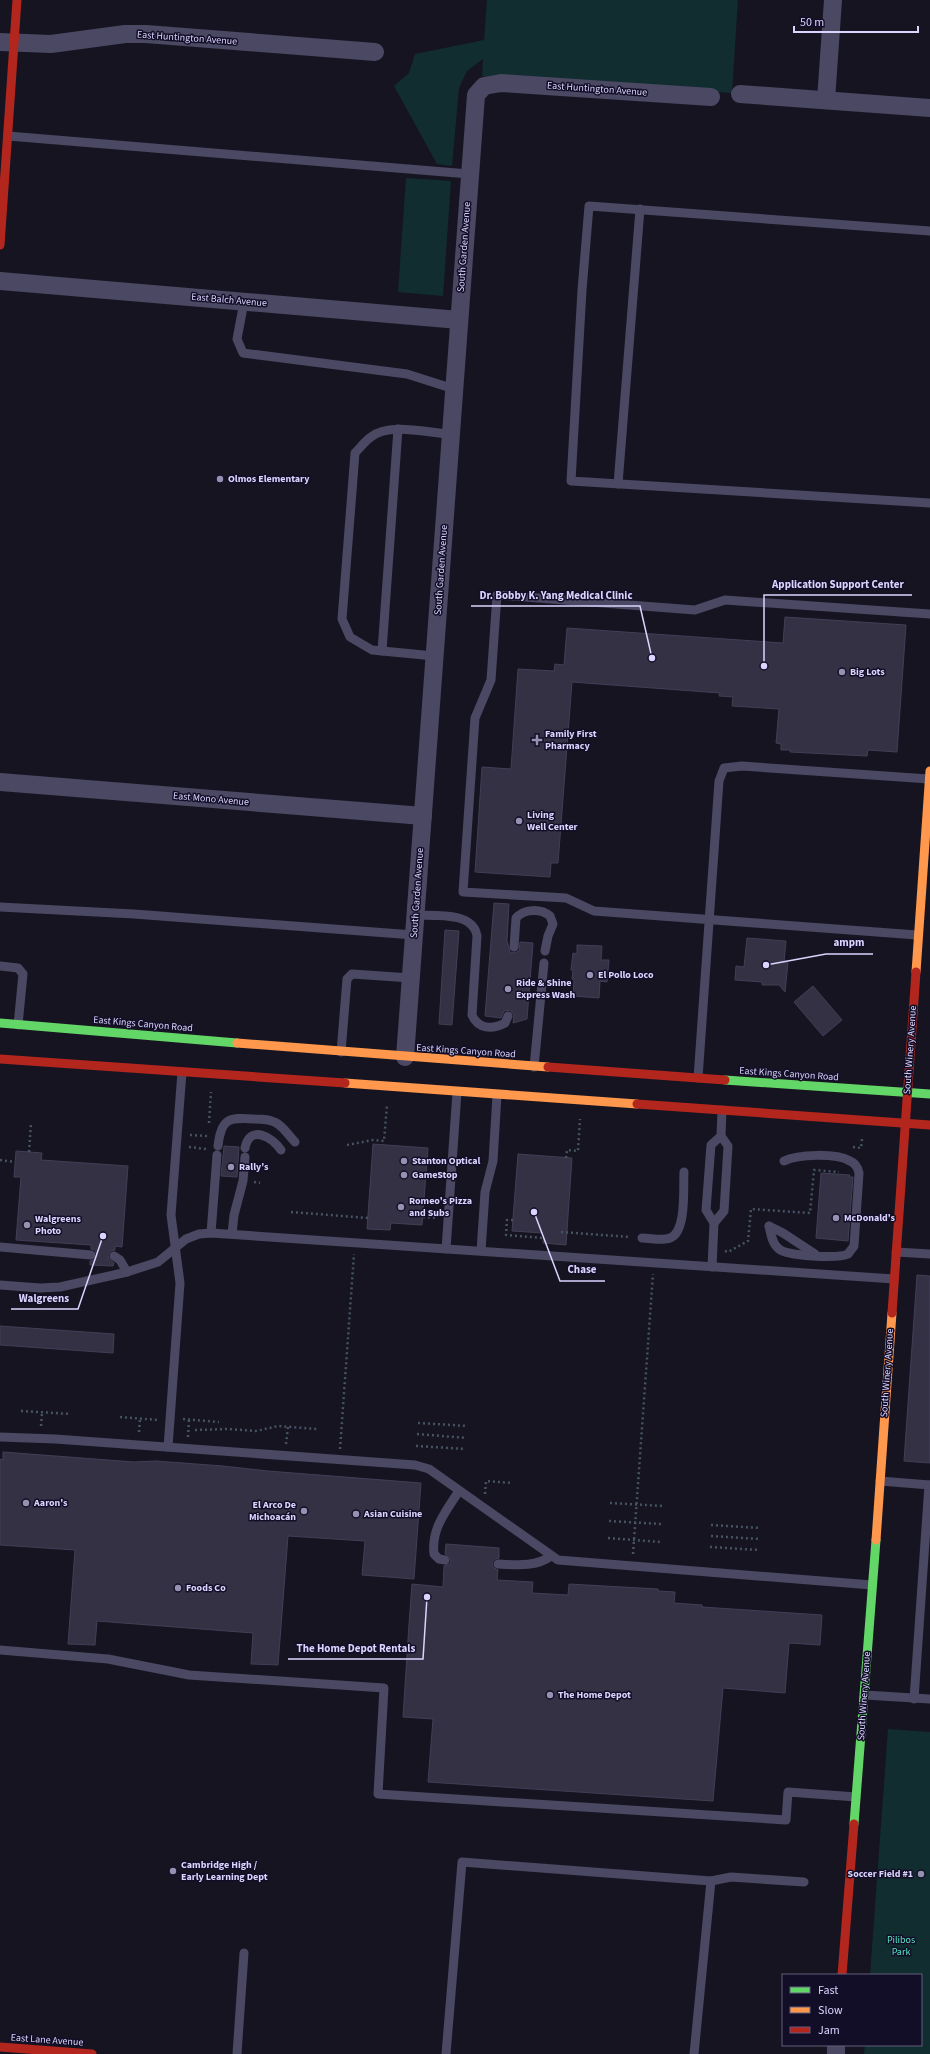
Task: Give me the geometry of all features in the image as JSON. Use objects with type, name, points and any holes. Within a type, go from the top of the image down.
[{"type":"main road","points":[[0,245],[8,136],[7,42],[17,0]]},
{"type":"main road","name":"South Winery Avenue","points":[[842,1974],[880,1481],[917,935],[926,874],[930,771]]},
{"type":"main road","name":"East Kings Canyon Road","points":[[0,1023],[405,1057],[930,1094]]},
{"type":"main road","points":[[0,1059],[930,1126]]},
{"type":"main road","name":"East Lane Avenue","points":[[0,2047],[92,2054]]},
{"type":"street","points":[[826,100],[833,0]]},
{"type":"street","name":"East Huntington Avenue","points":[[7,42],[51,44],[125,34],[146,34],[375,52]]},
{"type":"street","name":"East Huntington Avenue","points":[[484,86],[501,83],[711,97]]},
{"type":"street","name":"South Garden Avenue","points":[[405,1057],[474,106],[476,95],[484,86]]},
{"type":"street","points":[[740,94],[930,108]]},
{"type":"street","name":"East Balch Avenue","points":[[0,281],[459,320]]},
{"type":"street","name":"East Mono Avenue","points":[[0,782],[423,816]]},
{"type":"lane","points":[[8,136],[469,174]]},
{"type":"lane","points":[[930,231],[590,206],[582,290],[571,481],[930,503]]},
{"type":"lane","points":[[618,484],[640,209]]},
{"type":"lane","points":[[244,302],[237,339],[243,353],[407,374],[454,389]]},
{"type":"lane","points":[[434,656],[372,650],[350,637],[342,619],[355,453],[372,436],[387,429],[450,434]]},
{"type":"lane","points":[[382,651],[398,429]]},
{"type":"lane","points":[[917,935],[594,911],[566,898],[463,892],[475,718],[491,680],[498,595],[695,610],[725,600],[930,614]]},
{"type":"lane","points":[[698,1078],[719,781],[724,768],[742,766],[930,779]]},
{"type":"lane","points":[[0,907],[134,914],[414,935]]},
{"type":"lane","points":[[514,947],[516,918],[525,912],[539,911],[550,916],[553,924],[548,936],[545,952]]},
{"type":"lane","points":[[416,915],[456,917],[465,920],[472,925],[477,936],[472,1015],[474,1020],[486,1027],[499,1026],[505,1023],[508,1016]]},
{"type":"lane","points":[[534,1066],[544,963]]},
{"type":"lane","points":[[0,966],[18,968],[23,974],[18,1025]]},
{"type":"lane","points":[[341,1052],[347,979],[352,974],[411,978]]},
{"type":"lane","points":[[168,1447],[180,1283],[171,1215],[182,1072]]},
{"type":"lane","points":[[446,1249],[457,1092]]},
{"type":"lane","points":[[481,1251],[485,1192],[493,1161],[497,1095]]},
{"type":"lane","points":[[714,1223],[724,1211],[728,1146],[721,1136],[722,1110]]},
{"type":"lane","points":[[211,1232],[216,1148],[220,1132],[224,1124],[238,1117],[273,1121],[281,1127],[294,1142]]},
{"type":"lane","points":[[232,1234],[234,1215],[243,1181],[245,1152],[250,1138],[255,1135],[262,1135],[274,1140],[281,1150]]},
{"type":"lane","points":[[712,1267],[714,1223],[706,1210],[711,1145],[721,1136]]},
{"type":"lane","points":[[784,1161],[806,1155],[842,1158],[854,1164],[859,1173],[854,1246],[852,1251],[844,1256],[836,1257],[784,1252],[775,1244],[769,1226],[783,1233],[816,1255]]},
{"type":"lane","points":[[642,1238],[664,1240],[674,1236],[678,1232],[681,1222],[684,1172]]},
{"type":"lane","points":[[0,1285],[60,1288],[127,1272],[158,1262],[186,1239],[199,1234],[211,1232],[894,1279]]},
{"type":"lane","points":[[0,1248],[91,1254]]},
{"type":"lane","points":[[896,1252],[930,1254]]},
{"type":"lane","points":[[114,1256],[120,1260],[127,1272]]},
{"type":"lane","points":[[0,1437],[55,1439],[422,1466],[551,1556],[566,1562],[872,1585]]},
{"type":"lane","points":[[880,1481],[930,1485],[914,1699]]},
{"type":"lane","points":[[445,1560],[439,1560],[434,1554],[434,1535],[436,1528],[459,1491]]},
{"type":"lane","points":[[498,1564],[531,1564],[544,1561],[551,1556]]},
{"type":"lane","points":[[0,1650],[108,1659],[188,1675],[384,1688],[378,1794],[786,1820],[788,1792],[856,1797]]},
{"type":"lane","points":[[864,1695],[930,1699]]},
{"type":"lane","points":[[446,2054],[462,1862],[711,1881],[731,1877],[804,1882]]},
{"type":"lane","points":[[694,2049],[711,1881]]},
{"type":"lane","points":[[237,2054],[244,1953]]},
{"type":"path","points":[[212,1074],[208,1136],[216,1148]]},
{"type":"path","points":[[347,1145],[373,1140],[384,1141],[388,1087]]},
{"type":"path","points":[[566,1158],[567,1150],[578,1151],[582,1101]]},
{"type":"path","points":[[750,1244],[748,1241],[750,1209],[810,1213],[814,1170],[841,1172],[843,1147],[861,1148],[863,1120]]},
{"type":"path","points":[[29,1152],[31,1124]]},
{"type":"path","points":[[177,1134],[208,1136]]},
{"type":"path","points":[[176,1147],[216,1148]]},
{"type":"path","points":[[0,1160],[16,1162]]},
{"type":"path","points":[[291,1212],[368,1218]]},
{"type":"path","points":[[513,1220],[507,1220],[506,1235],[543,1238]]},
{"type":"path","points":[[561,1232],[642,1238]]},
{"type":"path","points":[[713,1250],[728,1252],[748,1241]]},
{"type":"path","points":[[339,1459],[354,1253],[365,1243]]},
{"type":"path","points":[[632,1567],[653,1274],[660,1263]]},
{"type":"path","points":[[20,1411],[71,1414]]},
{"type":"path","points":[[41,1426],[42,1413]]},
{"type":"path","points":[[139,1433],[140,1419]]},
{"type":"path","points":[[188,1436],[189,1419]]},
{"type":"path","points":[[418,1423],[468,1426]]},
{"type":"path","points":[[195,1430],[228,1429],[256,1431],[278,1426],[317,1429]]},
{"type":"path","points":[[286,1443],[288,1427]]},
{"type":"path","points":[[417,1434],[467,1438]]},
{"type":"path","points":[[416,1446],[466,1449]]},
{"type":"path","points":[[479,1505],[486,1492],[486,1481],[513,1483]]},
{"type":"path","points":[[610,1503],[662,1506]]},
{"type":"path","points":[[609,1520],[661,1524]]},
{"type":"path","points":[[711,1525],[760,1528]]},
{"type":"path","points":[[710,1536],[760,1539]]},
{"type":"path","points":[[608,1538],[660,1542]]},
{"type":"path","points":[[710,1547],[759,1550]]},
{"type":"green space","points":[[487,0],[738,0],[732,93],[482,76],[483,59],[467,71],[459,88],[452,166],[437,164],[394,86],[409,73],[415,54],[484,40]]},
{"type":"green space","points":[[406,178],[451,181],[443,296],[398,292]]},
{"type":"green space","name":"Pilibos Park","points":[[888,1729],[930,1732],[930,2054],[864,2054],[865,2046],[922,2046],[922,1974],[870,1974]]},
{"type":"building","points":[[785,617],[906,625],[897,752],[868,750],[867,756],[790,752],[790,750],[781,750],[781,744],[776,743],[779,709],[732,706],[733,697],[719,696],[720,693],[572,682],[558,863],[551,863],[550,877],[475,872],[482,767],[511,769],[518,669],[554,671],[555,664],[564,665],[567,628],[783,643]]},
{"type":"building","name":"Ride & Shine Express Wash","points":[[494,903],[509,904],[507,941],[510,952],[514,953],[519,951],[520,942],[533,943],[527,1019],[513,1023],[514,1015],[510,1010],[504,1011],[501,1018],[485,1016]]},
{"type":"building","points":[[445,930],[459,931],[452,1025],[439,1024]]},
{"type":"building","points":[[747,938],[786,941],[784,962],[788,963],[785,992],[779,985],[762,985],[762,982],[735,980],[736,966],[744,967]]},
{"type":"building","name":"El Pollo Loco","points":[[577,945],[602,946],[601,960],[609,960],[607,982],[600,981],[599,998],[573,996],[574,980],[572,979],[573,970],[571,970],[573,953],[577,954]]},
{"type":"building","points":[[813,986],[842,1020],[823,1036],[794,1002]]},
{"type":"building","points":[[373,1144],[428,1148],[422,1225],[391,1223],[390,1230],[367,1229]]},
{"type":"building","name":"Rally's","points":[[224,1146],[239,1147],[237,1177],[221,1176]]},
{"type":"building","points":[[16,1151],[42,1153],[41,1160],[128,1166],[122,1247],[115,1246],[115,1250],[111,1251],[108,1255],[109,1259],[114,1263],[113,1266],[90,1265],[90,1261],[96,1259],[97,1255],[95,1250],[91,1249],[91,1245],[16,1240],[21,1177],[14,1177]]},
{"type":"building","points":[[518,1154],[572,1158],[566,1245],[543,1243],[544,1233],[512,1231]]},
{"type":"building","name":"McDonald's","points":[[821,1173],[850,1175],[849,1177],[853,1177],[848,1241],[816,1238]]},
{"type":"building","points":[[917,1275],[930,1276],[930,1463],[904,1461]]},
{"type":"building","points":[[0,1326],[114,1334],[113,1353],[0,1345]]},
{"type":"building","name":"Foods Co","points":[[3,1452],[134,1462],[156,1461],[421,1483],[414,1579],[362,1575],[365,1541],[288,1536],[278,1665],[251,1664],[253,1633],[97,1621],[95,1645],[68,1644],[75,1550],[0,1545],[0,1459],[3,1460]]},
{"type":"building","name":"The Home Depot","points":[[446,1544],[499,1548],[499,1558],[495,1559],[492,1563],[493,1567],[498,1570],[497,1580],[533,1582],[532,1593],[568,1595],[569,1584],[658,1589],[658,1591],[675,1592],[674,1603],[702,1605],[702,1607],[822,1615],[820,1645],[789,1643],[785,1693],[723,1688],[713,1801],[428,1782],[433,1719],[403,1717],[412,1584],[443,1587],[444,1566],[449,1564],[451,1561],[449,1556],[445,1554]]},
{"type":"traffic: fast","points":[[0,1023],[237,1043]]},
{"type":"traffic: fast","points":[[725,1080],[930,1094]]},
{"type":"traffic: fast","points":[[854,1824],[876,1540]]},
{"type":"traffic: slow","points":[[916,972],[930,771]]},
{"type":"traffic: slow","points":[[237,1043],[548,1067]]},
{"type":"traffic: slow","points":[[345,1083],[637,1104]]},
{"type":"traffic: slow","points":[[876,1540],[892,1313]]},
{"type":"traffic: jam","points":[[0,245],[17,0]]},
{"type":"traffic: jam","points":[[892,1313],[916,972]]},
{"type":"traffic: jam","points":[[0,1059],[345,1083]]},
{"type":"traffic: jam","points":[[548,1067],[725,1080]]},
{"type":"traffic: jam","points":[[637,1104],[930,1125]]},
{"type":"traffic: jam","points":[[842,1974],[854,1824]]},
{"type":"traffic: jam","points":[[0,2047],[92,2054]]},
{"type":"place","name":"Olmos Elementary","points":[[220,479]]},
{"type":"place","name":"Dr. Bobby K. Yang Medical Clinic","points":[[652,658]]},
{"type":"place","name":"Application Support Center","points":[[764,666]]},
{"type":"place","name":"Big Lots","points":[[842,672]]},
{"type":"place","name":"Family First Pharmacy","points":[[537,740]]},
{"type":"place","name":"Living Well Center","points":[[519,821]]},
{"type":"place","name":"ampm","points":[[766,965]]},
{"type":"place","name":"El Pollo Loco","points":[[590,975]]},
{"type":"place","name":"Ride & Shine Express Wash","points":[[508,989]]},
{"type":"place","name":"Stanton Optical","points":[[404,1161]]},
{"type":"place","name":"Rally's","points":[[231,1167]]},
{"type":"place","name":"GameStop","points":[[404,1175]]},
{"type":"place","name":"Romeo's Pizza and Subs","points":[[401,1207]]},
{"type":"place","name":"Chase","points":[[534,1212]]},
{"type":"place","name":"McDonald's","points":[[836,1218]]},
{"type":"place","name":"Walgreens Photo","points":[[27,1225]]},
{"type":"place","name":"Walgreens","points":[[103,1236]]},
{"type":"place","name":"Aaron's","points":[[26,1503]]},
{"type":"place","name":"El Arco De Michoacán","points":[[304,1511]]},
{"type":"place","name":"Asian Cuisine","points":[[356,1514]]},
{"type":"place","name":"Foods Co","points":[[178,1588]]},
{"type":"place","name":"The Home Depot Rentals","points":[[427,1597]]},
{"type":"place","name":"The Home Depot","points":[[550,1695]]},
{"type":"place","name":"Cambridge High / Early Learning Dept","points":[[173,1871]]},
{"type":"place","name":"Soccer Field #1","points":[[921,1874]]}]
